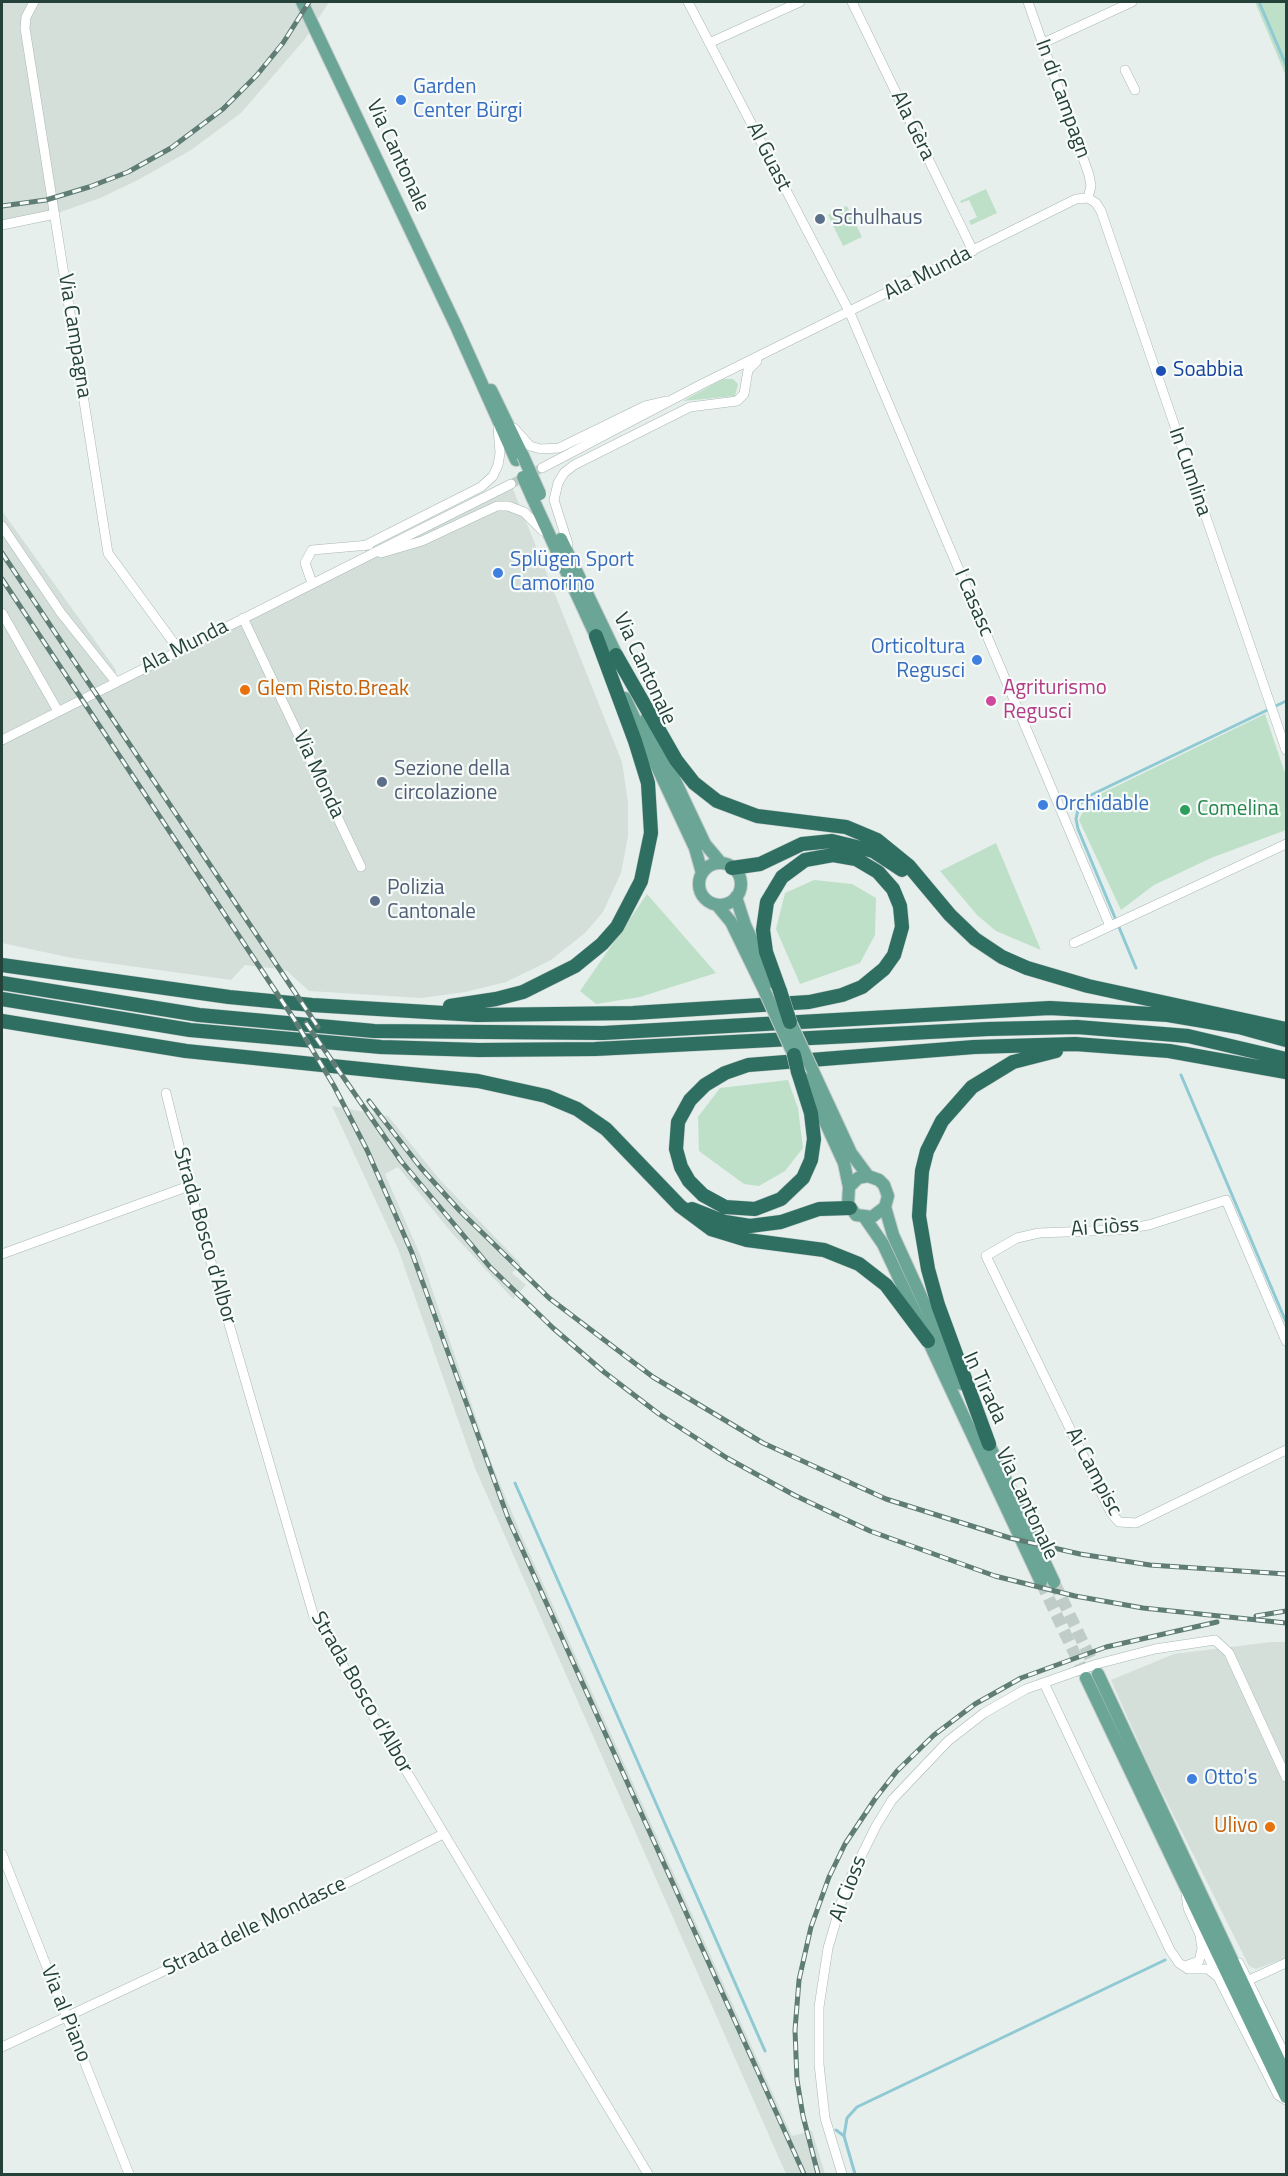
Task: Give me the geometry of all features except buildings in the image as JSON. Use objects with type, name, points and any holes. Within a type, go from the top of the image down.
[{"type":"highway","points":[[376,1009],[464,1005],[496,999],[536,987],[585,959],[610,935],[624,917],[637,892],[648,858],[652,821],[650,797],[641,758],[596,636]]},
{"type":"highway","points":[[616,655],[676,760],[708,795],[745,813],[836,824],[869,836],[894,852],[909,866],[944,907]]},
{"type":"highway","points":[[727,866],[753,866],[809,843],[849,843],[873,851],[889,860],[944,907],[982,944],[1013,962],[1042,974],[1287,1029]]},
{"type":"highway","points":[[2,965],[185,992],[376,1009],[549,1015],[723,1009],[826,1000],[852,992],[884,969],[897,949],[902,927],[900,906],[893,889],[882,875],[856,859],[833,855],[805,860],[782,877],[767,902],[763,930],[765,947],[774,992],[790,1022]]},
{"type":"highway","points":[[2,983],[179,1012],[384,1032],[603,1033],[954,1012],[1067,1009],[1145,1012],[1193,1018],[1287,1040]]},
{"type":"highway","points":[[2,999],[206,1032],[397,1048],[585,1050],[988,1029],[1077,1027],[1188,1036],[1287,1059]]},
{"type":"highway","points":[[2,1021],[169,1049],[478,1081],[534,1092],[577,1109],[606,1129],[670,1196],[698,1220],[729,1236],[755,1242],[815,1248],[853,1260],[885,1285],[928,1341]]},
{"type":"highway","points":[[794,1055],[804,1072],[814,1139],[811,1160],[803,1178],[781,1199],[755,1209],[725,1207],[703,1195],[689,1181],[681,1167],[676,1149],[676,1131],[690,1100],[705,1084],[725,1073],[748,1065],[784,1061],[1004,1046],[1115,1045],[1204,1056],[1287,1072]]},
{"type":"highway","points":[[989,1444],[938,1305],[927,1263],[919,1206],[920,1182],[927,1151],[948,1112],[972,1087],[993,1072],[1040,1054],[1115,1045]]},
{"type":"highway","points":[[670,1196],[705,1215],[725,1222],[750,1226],[782,1222],[819,1209],[850,1208]]},
{"type":"main road","name":"Via Cantonale","points":[[302,2],[501,418],[573,577],[596,636],[695,848],[702,873]]},
{"type":"main road","name":"Via Cantonale","points":[[573,577],[616,655],[705,844],[727,866]]},
{"type":"main road","points":[[717,905],[728,903],[735,897],[740,880],[727,866],[710,866],[702,873],[699,883],[701,894],[709,902],[717,905],[731,922],[774,992]]},
{"type":"main road","points":[[735,897],[774,992],[794,1055]]},
{"type":"main road","points":[[790,1022],[804,1072],[844,1163],[850,1208],[856,1215],[865,1218],[875,1216],[885,1207],[888,1196],[884,1185],[868,1176],[851,1153],[804,1072]]},
{"type":"main road","points":[[849,1187],[858,1179],[868,1176]]},
{"type":"main road","name":"In Tirada","points":[[885,1207],[901,1253],[1054,1582]]},
{"type":"main road","name":"Via Cantonale","points":[[865,1218],[883,1244],[1041,1582]]},
{"type":"main road","points":[[1287,2075],[1240,1981],[1186,1891],[1092,1676],[1223,1942],[1240,1981],[1287,2099]]},
{"type":"street","name":"Via Campagna","points":[[34,2],[26,17],[25,28],[108,553],[179,650]]},
{"type":"street","name":"Al Guast","points":[[688,2],[850,313]]},
{"type":"street","points":[[709,43],[800,2]]},
{"type":"street","name":"Ala Gèra","points":[[852,2],[973,251]]},
{"type":"street","name":"In di Campagn","points":[[1028,2],[1089,175],[1091,186],[1088,198]]},
{"type":"street","points":[[1041,44],[1132,2]]},
{"type":"street","points":[[1125,70],[1135,90]]},
{"type":"street","name":"Ala Munda","points":[[542,468],[658,410],[670,401],[1076,199],[1088,198]]},
{"type":"street","name":"In Cumlina","points":[[1088,198],[1096,203],[1101,212],[1287,750]]},
{"type":"street","points":[[2,225],[55,214]]},
{"type":"street","name":"I Casasc","points":[[850,313],[1111,925]]},
{"type":"street","name":"Ala Munda","points":[[658,410],[737,401],[744,394],[748,370],[768,354]]},
{"type":"street","points":[[726,373],[740,376],[745,384]]},
{"type":"street","name":"Ala Munda","points":[[501,418],[524,442],[530,446],[548,450],[569,445],[645,406],[670,401]]},
{"type":"street","name":"Ala Munda","points":[[573,577],[554,506],[555,489],[560,478],[574,465],[690,407]]},
{"type":"street","name":"Ala Munda","points":[[364,546],[472,493],[487,481],[492,476],[501,453],[501,418]]},
{"type":"street","name":"Ala Munda","points":[[2,740],[511,484]]},
{"type":"street","name":"Ala Munda","points":[[364,558],[422,541],[490,508],[508,506],[524,512],[539,525],[573,577]]},
{"type":"street","points":[[2,526],[62,613],[116,682]]},
{"type":"street","name":"Ala Munda","points":[[312,583],[305,562],[312,550],[364,546],[401,538]]},
{"type":"street","points":[[2,613],[58,711]]},
{"type":"street","name":"Via Monda","points":[[243,618],[361,867]]},
{"type":"street","points":[[1074,943],[1287,844]]},
{"type":"street","name":"Strada Bosco d'Albor","points":[[166,1093],[189,1185],[314,1617],[648,2175]]},
{"type":"street","points":[[2,1254],[189,1185]]},
{"type":"street","name":"Ai Ciòss","points":[[986,1256],[1017,1238],[1039,1233],[1117,1230],[1149,1225],[1226,1200],[1287,1341]]},
{"type":"street","name":"Ai Campisc","points":[[986,1256],[1110,1514],[1119,1522],[1136,1523],[1287,1450]]},
{"type":"street","name":"Ai Cioss","points":[[842,2175],[825,2118],[818,2034],[828,1948],[846,1887],[892,1800],[928,1759],[984,1713],[1012,1696],[1108,1661],[1155,1649],[1215,1640],[1228,1653],[1283,1758]]},
{"type":"street","points":[[1044,1683],[1176,1960],[1191,1969],[1208,1969],[1218,1976]]},
{"type":"street","points":[[1283,1758],[1287,1777]]},
{"type":"street","name":"Strada delle Mondasce","points":[[2,2048],[296,1909],[443,1834]]},
{"type":"street","name":"Via al Piano","points":[[2,1854],[129,2175]]},
{"type":"street","points":[[1186,1891],[1188,1908],[1218,1976],[1278,2095],[1287,2099]]},
{"type":"street","points":[[1185,1966],[1198,1961],[1202,1943]]},
{"type":"street","points":[[1287,1963],[1240,1981],[1287,2057]]},
{"type":"shaded area","points":[[2,2],[329,2],[305,39],[241,113],[191,150],[138,180],[100,198],[55,214],[2,225]]},
{"type":"shaded area","points":[[511,484],[622,762],[628,802],[628,836],[621,873],[603,912],[585,933],[551,960],[506,982],[465,992],[421,998],[309,991],[287,971],[279,969],[245,965],[231,980],[72,958],[2,943],[2,511],[116,670],[116,681]]},
{"type":"shaded area","points":[[332,1106],[388,1116],[440,1180],[521,1264],[512,1273],[526,1285],[513,1299],[451,1232],[398,1167],[385,1174],[421,1257],[493,1467],[523,1539],[792,2136],[812,2131],[825,2174],[786,2174],[475,1468],[398,1249]]},
{"type":"shaded area","points":[[1286,1642],[1286,1958],[1256,1969],[1249,1966],[1149,1766],[1111,1680],[1174,1654]]},
{"type":"green space","points":[[1255,2],[1286,2],[1286,76],[1273,45]]},
{"type":"green space","points":[[986,189],[997,213],[971,225],[969,221],[977,217],[969,200],[961,203],[960,201]]},
{"type":"green space","points":[[847,206],[862,237],[843,246],[828,215]]},
{"type":"green space","points":[[723,379],[733,379],[738,384],[735,396],[683,401]]},
{"type":"green space","name":"Comelina","points":[[1265,714],[1286,776],[1286,830],[1211,858],[1154,885],[1121,910],[1079,820],[1088,800]]},
{"type":"green space","points":[[996,843],[1041,950],[996,931],[977,915],[940,871]]},
{"type":"green space","points":[[814,880],[852,884],[876,898],[875,935],[860,963],[800,984],[776,929],[785,893]]},
{"type":"green space","points":[[647,894],[716,973],[640,997],[596,1004],[580,991]]},
{"type":"green space","points":[[788,1080],[798,1108],[803,1148],[785,1171],[759,1186],[744,1184],[699,1151],[698,1117],[720,1088]]},
{"type":"waterway","points":[[1259,2],[1286,65]]},
{"type":"waterway","points":[[1136,968],[1078,829],[1076,819],[1079,805],[1089,796],[1286,701]]},
{"type":"waterway","points":[[1181,1075],[1286,1322]]},
{"type":"waterway","points":[[515,1483],[765,2051]]},
{"type":"waterway","points":[[855,2174],[844,2136],[847,2118],[857,2107],[1165,1960]]},
{"type":"waterway","points":[[836,2130],[844,2136]]},
{"type":"tunnel","points":[[511,484],[542,468]]},
{"type":"tunnel","points":[[1041,1582],[1086,1678]]},
{"type":"tunnel","points":[[1054,1582],[1098,1674]]},
{"type":"railway","points":[[2,206],[46,200],[89,187],[128,172],[171,148],[223,109],[257,75],[283,43],[309,2]]},
{"type":"railway","points":[[2,553],[318,1027]]},
{"type":"railway","points":[[2,579],[294,1019],[334,1086],[367,1150],[412,1253],[508,1518],[804,2174]]},
{"type":"railway","points":[[306,1023],[401,1161],[490,1267],[553,1328],[604,1372],[659,1414],[727,1458],[794,1495],[870,1531],[995,1576],[1075,1596],[1143,1608],[1286,1623]]},
{"type":"railway","points":[[369,1101],[421,1168],[459,1210],[549,1298],[653,1377],[763,1443],[886,1499],[1010,1538],[1080,1554],[1150,1565],[1286,1574]]},
{"type":"railway","points":[[1256,1616],[1286,1611]]},
{"type":"railway","points":[[818,2174],[803,2116],[797,2080],[795,2030],[799,1980],[811,1927],[829,1877],[845,1844],[875,1799],[897,1771],[934,1735],[975,1704],[1021,1678],[1106,1647],[1217,1622]]},
{"type":"place","name":"Garden Center Bürgi","points":[[401,100]]},
{"type":"place","name":"Schulhaus","points":[[820,219]]},
{"type":"place","name":"Soabbia","points":[[1161,371]]},
{"type":"place","name":"Splügen Sport Camorino","points":[[498,573]]},
{"type":"place","name":"Orticoltura Regusci","points":[[977,660]]},
{"type":"place","name":"Glem Risto.Break","points":[[245,690]]},
{"type":"place","name":"Agriturismo Regusci","points":[[991,701]]},
{"type":"place","name":"Sezione della circolazione","points":[[382,782]]},
{"type":"place","name":"Orchidable","points":[[1043,805]]},
{"type":"place","name":"Comelina","points":[[1185,810]]},
{"type":"place","name":"Polizia Cantonale","points":[[375,901]]},
{"type":"place","name":"Otto's","points":[[1192,1779]]},
{"type":"place","name":"Ulivo","points":[[1270,1827]]}]
